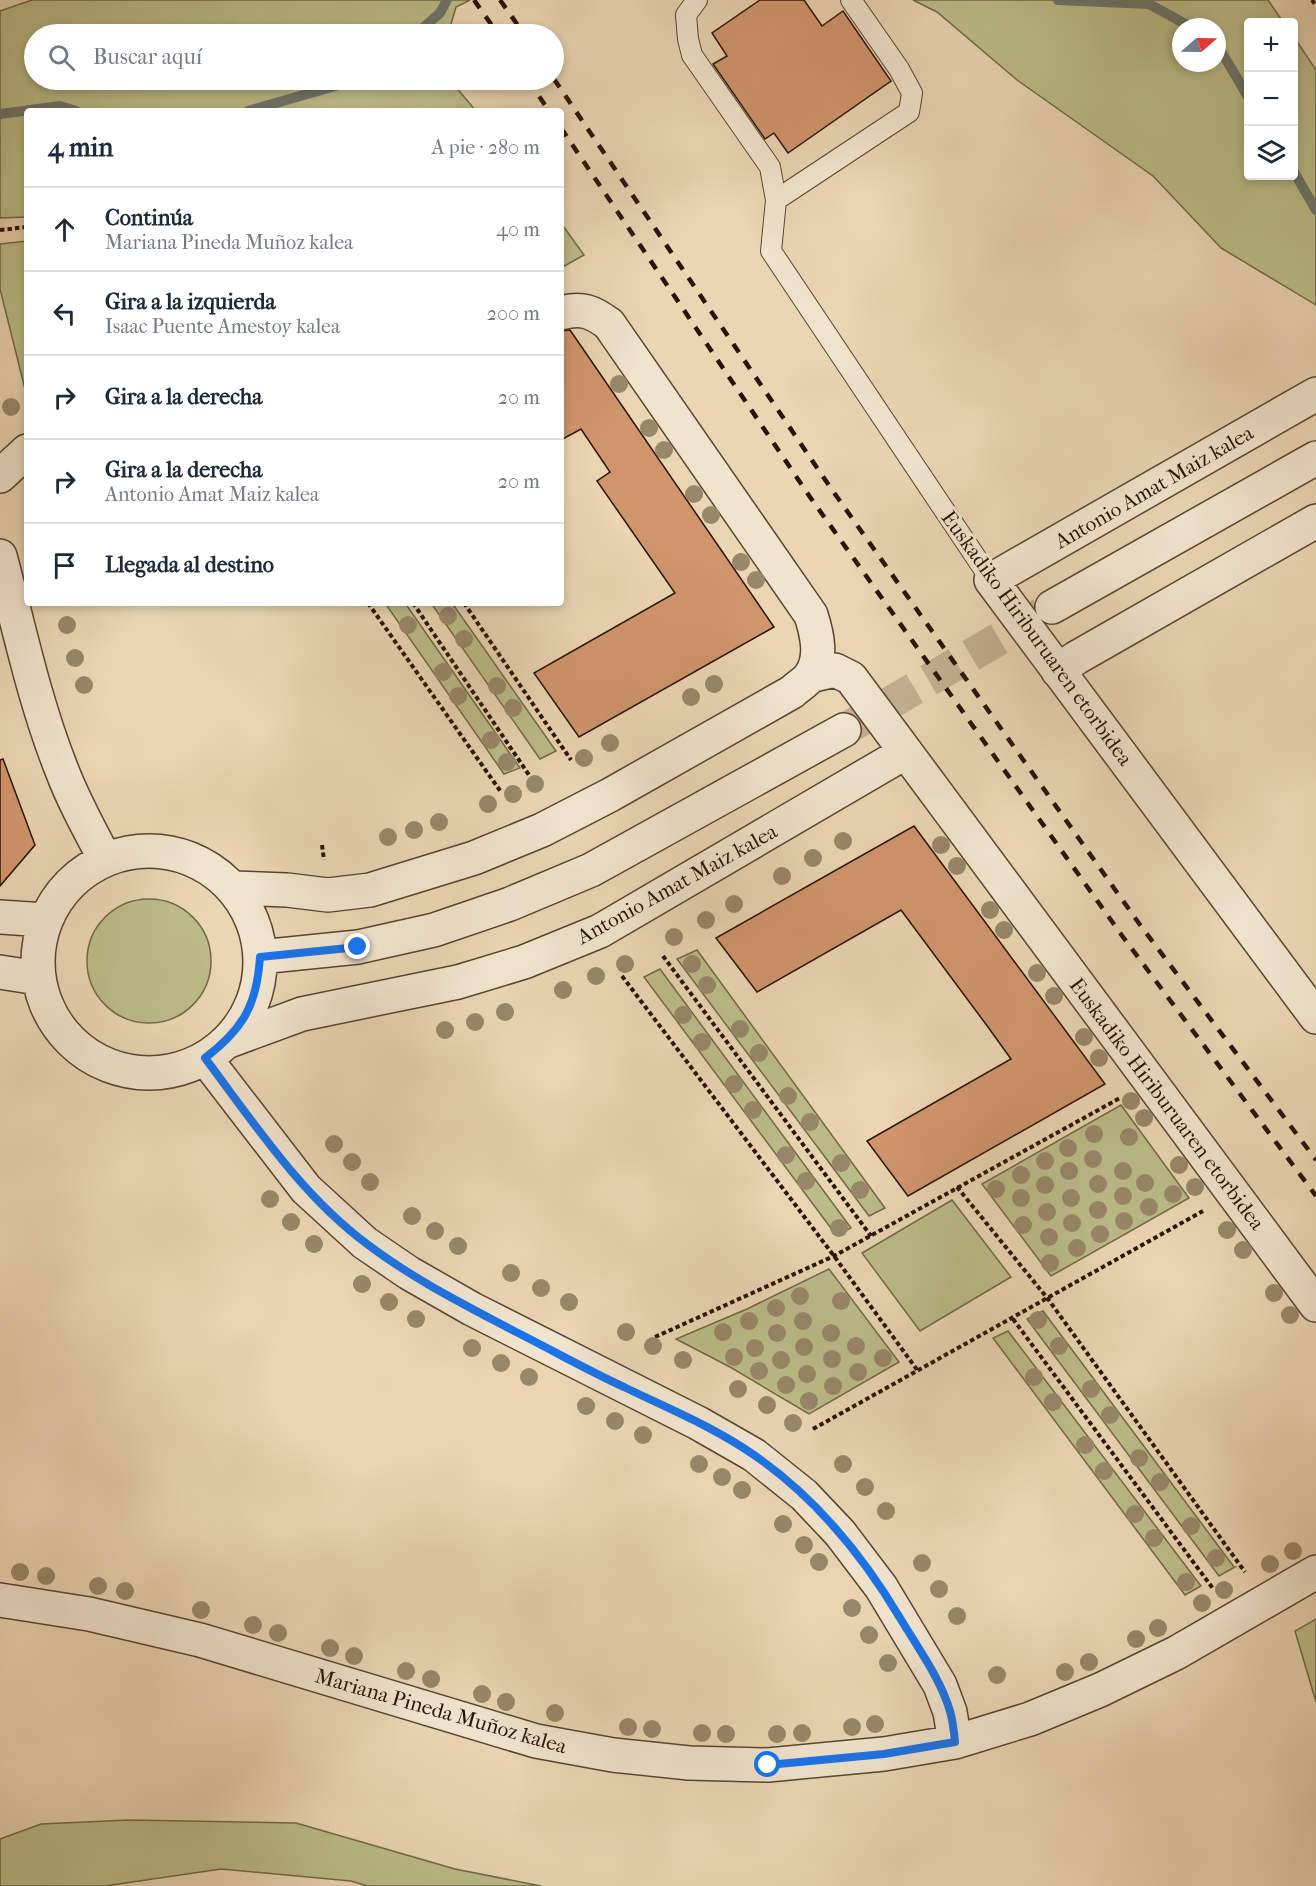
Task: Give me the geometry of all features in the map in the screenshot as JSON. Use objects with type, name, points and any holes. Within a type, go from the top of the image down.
[{"type":"street","points":[[232,888],[287,890],[328,895],[370,890],[474,858],[542,830],[610,795],[792,692],[814,662],[817,633],[811,615],[609,324],[593,312],[564,311]]},
{"type":"street","name":"Antonio Amat Maiz kalea","points":[[991,580],[1316,394]]},
{"type":"street","points":[[0,476],[24,454]]},
{"type":"street","points":[[1052,607],[1316,458]]},
{"type":"street","points":[[1058,670],[1316,521]]},
{"type":"street","points":[[0,556],[42,713],[56,756],[78,808],[105,859]]},
{"type":"street","name":"Euskadiko Hiriburuaren etorbidea","points":[[991,580],[1316,1017]]},
{"type":"street","name":"Euskadiko Hiriburuaren etorbidea","points":[[814,662],[851,678],[1316,1305]]},
{"type":"street","points":[[260,957],[358,947],[434,930],[510,904],[591,870],[844,729]]},
{"type":"street","name":"Antonio Amat Maiz kalea","points":[[215,1050],[241,1024],[252,1004],[258,981],[260,957],[252,920],[232,888],[205,866],[172,853],[138,850],[105,859],[80,874],[60,895],[45,920],[38,948],[38,978],[50,1012],[71,1041],[100,1062],[135,1072],[171,1071],[302,1014],[458,982],[524,962],[600,931],[906,752]]},
{"type":"street","points":[[0,916],[45,920]]},
{"type":"street","points":[[0,972],[38,978]]},
{"type":"street","points":[[215,1050],[306,1190],[365,1243],[409,1273],[472,1309],[614,1383],[698,1423],[754,1455],[804,1496],[840,1533],[881,1587],[940,1685],[950,1712],[955,1742]]},
{"type":"street","name":"Mariana Pineda Muñoz kalea","points":[[0,1599],[89,1614],[200,1640],[536,1741],[613,1755],[689,1763],[768,1765],[884,1754],[955,1742],[1030,1719],[1100,1690],[1176,1653],[1316,1572]]},
{"type":"lane","points":[[697,0],[686,15],[692,55],[770,167],[776,200],[909,112],[912,93],[899,69],[851,0]]},
{"type":"lane","name":"Euskadiko Hiriburuaren etorbidea","points":[[776,200],[771,251],[991,580]]},
{"type":"path","points":[[1312,0],[1316,6]]},
{"type":"path","points":[[0,230],[24,227]]},
{"type":"path","points":[[370,606],[501,792]]},
{"type":"path","points":[[415,606],[531,778]]},
{"type":"path","points":[[467,606],[571,760]]},
{"type":"path","points":[[663,956],[872,1236]]},
{"type":"path","points":[[622,976],[918,1371]]},
{"type":"path","points":[[655,1337],[834,1256],[1126,1095]]},
{"type":"path","points":[[957,1187],[1048,1299],[1245,1572]]},
{"type":"path","points":[[813,1429],[1211,1206]]},
{"type":"path","points":[[1013,1319],[1214,1590]]},
{"type":"green space","points":[[32,0],[470,0],[456,7],[451,24],[24,24],[24,90],[458,90],[473,108],[24,108],[24,217],[0,218],[0,11]]},
{"type":"green space","points":[[913,0],[1268,0],[1280,18],[1244,18],[1244,180],[1298,180],[1298,43],[1316,70],[1316,305],[1221,248],[1153,176],[1017,80],[937,12]]},
{"type":"green space","points":[[564,227],[584,255],[564,266]]},
{"type":"green space","points":[[24,241],[24,385],[0,289],[0,244]]},
{"type":"green space","points":[[387,606],[407,606],[520,768],[504,774]]},
{"type":"green space","points":[[433,606],[454,606],[556,751],[540,759]]},
{"type":"green space","points":[[149,899],[173,903],[193,917],[207,937],[211,961],[207,985],[193,1005],[173,1019],[149,1023],[125,1019],[105,1005],[91,985],[87,961],[91,937],[105,917],[125,903]]},
{"type":"green space","points":[[697,950],[885,1208],[869,1216],[677,959]]},
{"type":"green space","points":[[660,969],[851,1228],[836,1235],[644,977]]},
{"type":"green space","points":[[1121,1105],[1189,1198],[1051,1276],[982,1184]]},
{"type":"green space","points":[[952,1200],[1011,1277],[920,1331],[862,1253]]},
{"type":"green space","points":[[829,1269],[899,1362],[809,1414],[730,1367],[676,1339],[747,1309]]},
{"type":"green space","points":[[1043,1311],[1235,1567],[1219,1576],[1027,1319]]},
{"type":"green space","points":[[1008,1331],[1201,1586],[1185,1595],[993,1338]]},
{"type":"green space","points":[[1316,1619],[1316,1702],[1295,1631]]},
{"type":"green space","points":[[129,1820],[296,1823],[455,1869],[541,1886],[367,1886],[351,1881],[221,1869],[105,1886],[0,1886],[0,1839],[41,1824]]},
{"type":"building","points":[[760,0],[804,0],[822,26],[843,11],[891,81],[788,153],[774,133],[765,139],[713,64],[727,56],[712,33]]},
{"type":"building","points":[[570,330],[774,627],[579,737],[534,673],[675,593],[597,481],[610,472],[581,429],[564,438],[564,331]]},
{"type":"building","points":[[3,759],[35,845],[0,886],[0,760]]},
{"type":"building","points":[[914,826],[1105,1084],[908,1196],[867,1141],[1011,1059],[901,910],[757,992],[716,938]]},
{"type":"waterway","points":[[427,24],[440,13],[447,0]]},
{"type":"waterway","points":[[1058,0],[1149,4],[1175,18]]},
{"type":"waterway","points":[[1226,59],[1244,90]]},
{"type":"waterway","points":[[258,108],[321,90]]},
{"type":"waterway","points":[[45,108],[60,106],[66,108]]},
{"type":"waterway","points":[[0,114],[24,111]]},
{"type":"waterway","points":[[1298,179],[1316,210]]},
{"type":"tunnel","points":[[844,730],[1048,610]]},
{"type":"railway","points":[[474,0],[491,24]]},
{"type":"railway","points":[[500,0],[517,24]]},
{"type":"railway","points":[[535,90],[547,108]]},
{"type":"railway","points":[[561,90],[830,487],[1138,922],[1316,1160]]},
{"type":"railway","points":[[564,132],[810,497],[1123,937],[1316,1196]]},
{"type":"route","points":[[358,947],[260,957],[258,981],[252,1004],[241,1024],[226,1042],[205,1058],[306,1190],[365,1243],[409,1273],[472,1309],[614,1383],[698,1423],[754,1455],[804,1496],[840,1533],[881,1587],[940,1685],[950,1712],[955,1742],[884,1754],[768,1765]]}]
